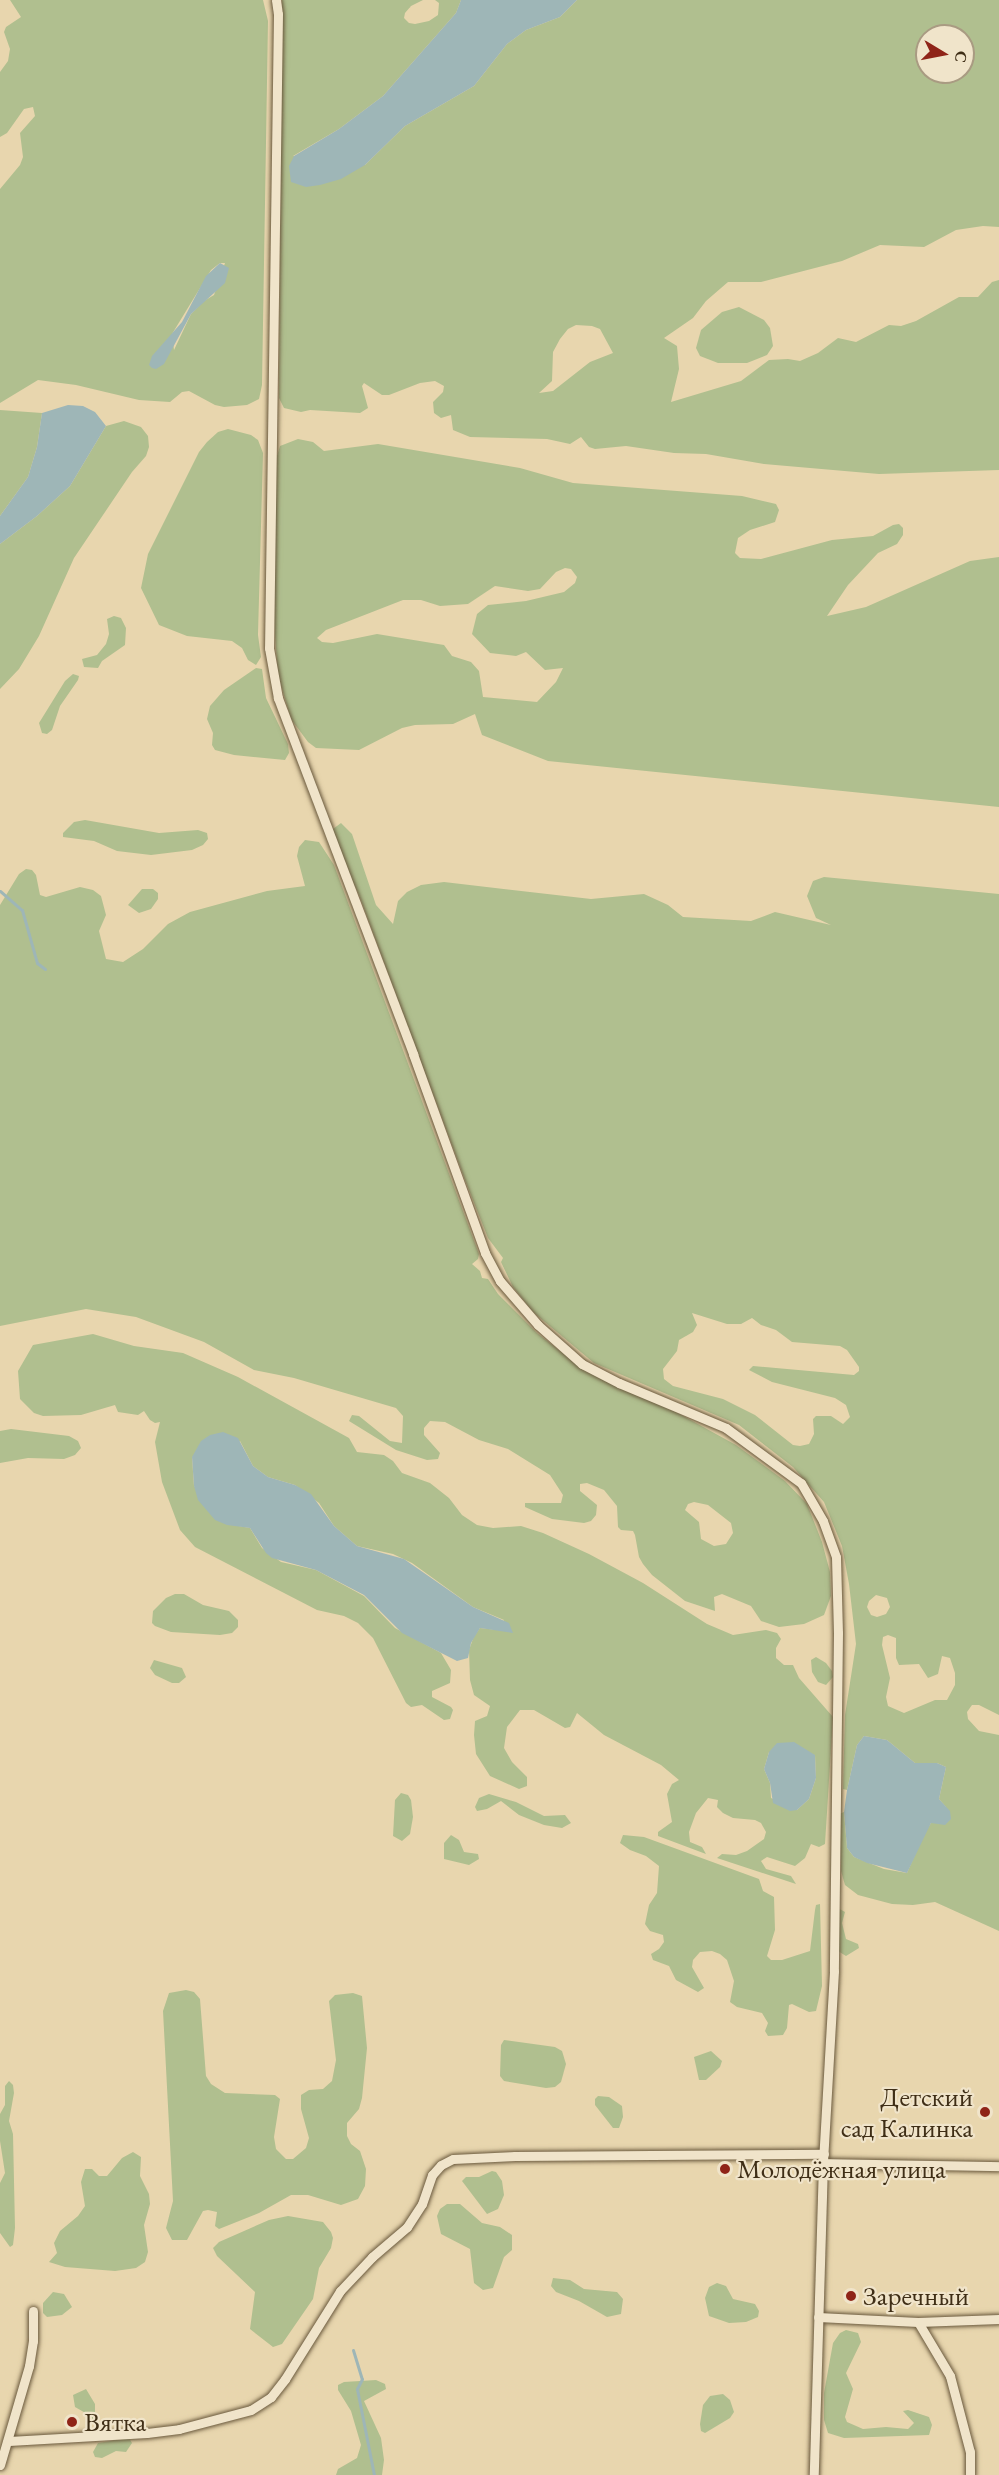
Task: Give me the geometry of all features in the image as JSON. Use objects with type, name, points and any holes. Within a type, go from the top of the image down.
[{"type":"street","points":[[276,0],[278,14],[269,648],[278,698],[486,1253],[500,1281],[538,1325],[582,1364],[619,1383],[726,1428],[801,1483],[823,1521],[836,1557],[838,1622],[834,1971],[824,2159],[814,2475]]},
{"type":"street","points":[[9,2441],[168,2430],[251,2410],[271,2397],[285,2379],[339,2291],[414,2219],[436,2170],[446,2162],[462,2157],[824,2159],[999,2166]]},
{"type":"street","points":[[0,2465],[30,2366],[33,2312]]},
{"type":"street","points":[[818,2318],[918,2322],[999,2319]]},
{"type":"street","points":[[918,2322],[950,2376],[970,2452],[970,2475]]},
{"type":"green space","points":[[10,0],[263,0],[268,21],[262,385],[259,399],[247,405],[224,407],[215,405],[189,391],[182,392],[170,402],[139,400],[76,385],[38,380],[0,403],[0,189],[20,165],[23,157],[20,133],[35,116],[33,107],[24,109],[7,133],[0,137],[0,72],[8,61],[10,49],[4,32],[6,27],[21,17]],"holes":[[[220,263],[225,263],[214,295],[191,314],[174,350],[172,334],[211,270]]]},
{"type":"green space","points":[[282,0],[423,0],[411,6],[405,13],[404,18],[409,23],[415,24],[429,21],[438,15],[439,3],[435,0],[461,0],[456,13],[383,96],[339,129],[293,156],[365,165],[405,126],[474,86],[507,44],[526,30],[560,17],[577,0],[999,0],[999,227],[983,226],[956,230],[924,247],[880,245],[842,261],[761,282],[728,282],[706,301],[693,318],[664,338],[677,346],[679,369],[671,402],[741,381],[769,360],[800,361],[818,353],[838,338],[856,342],[889,325],[901,326],[916,321],[959,297],[978,297],[992,282],[999,280],[999,470],[879,474],[764,464],[706,454],[674,453],[626,446],[595,449],[589,447],[581,437],[570,444],[547,439],[470,437],[453,430],[451,415],[441,418],[434,413],[433,402],[443,392],[444,386],[435,381],[420,383],[389,395],[382,395],[364,383],[362,386],[368,408],[360,413],[310,410],[301,412],[284,408],[279,398]],"holes":[[[576,325],[600,329],[613,353],[590,362],[553,391],[539,393],[552,381],[553,352],[560,339],[568,329]]]},
{"type":"green space","points":[[739,307],[764,320],[770,328],[773,346],[767,355],[747,363],[718,363],[700,356],[696,348],[701,330],[722,312]]},
{"type":"green space","points":[[0,410],[42,413],[37,447],[28,477],[0,516]]},
{"type":"green space","points":[[124,421],[141,427],[148,436],[149,447],[146,456],[132,472],[74,558],[39,636],[19,669],[0,689],[0,544],[37,516],[70,486],[106,426]]},
{"type":"green space","points":[[228,429],[251,435],[258,440],[263,453],[258,635],[261,657],[256,665],[248,660],[242,648],[232,641],[187,636],[159,625],[141,588],[148,554],[199,452],[218,432]]},
{"type":"green space","points":[[298,439],[313,442],[324,451],[378,444],[520,468],[573,483],[742,496],[776,504],[779,510],[775,522],[750,530],[738,538],[735,553],[740,558],[761,559],[832,540],[873,536],[899,524],[903,528],[903,535],[897,544],[878,553],[848,585],[827,616],[866,607],[970,561],[999,557],[999,807],[548,761],[482,735],[475,714],[453,724],[415,725],[402,728],[359,750],[316,748],[308,742],[291,719],[278,675],[270,567],[277,456],[280,446]],"holes":[[[565,568],[571,569],[577,577],[575,583],[564,592],[526,601],[488,605],[477,614],[472,634],[490,653],[516,656],[526,652],[545,670],[563,668],[556,682],[537,702],[483,697],[479,671],[471,662],[452,656],[444,645],[377,634],[333,643],[322,642],[317,638],[326,630],[403,600],[421,600],[440,606],[468,604],[495,586],[528,591],[540,589],[556,572]]]},
{"type":"green space","points":[[114,616],[121,618],[126,628],[125,645],[102,661],[98,668],[84,667],[82,659],[97,655],[106,644],[109,634],[107,619]]},
{"type":"green space","points":[[256,668],[262,669],[266,698],[288,744],[289,753],[285,760],[234,755],[215,750],[212,745],[213,733],[207,719],[210,706],[224,690]]},
{"type":"green space","points":[[73,674],[79,676],[78,680],[60,706],[52,730],[47,734],[42,733],[39,723],[65,681]]},
{"type":"green space","points":[[85,820],[159,833],[198,830],[207,833],[208,839],[203,845],[192,850],[151,855],[117,851],[94,841],[63,837],[63,833],[74,822]]},
{"type":"green space","points":[[341,823],[352,834],[376,905],[393,924],[398,901],[407,892],[421,885],[444,882],[591,899],[644,894],[668,905],[683,917],[751,921],[775,912],[831,925],[816,918],[807,896],[813,881],[824,877],[999,894],[999,1715],[979,1705],[972,1705],[967,1712],[968,1719],[979,1731],[999,1735],[999,1931],[935,1902],[913,1905],[892,1904],[858,1895],[845,1885],[841,1871],[839,1814],[844,1812],[847,1848],[854,1857],[884,1869],[907,1873],[924,1834],[931,1823],[937,1822],[946,1807],[939,1799],[946,1767],[937,1763],[915,1763],[887,1740],[864,1736],[857,1745],[847,1790],[843,1789],[845,1715],[856,1644],[842,1546],[824,1502],[793,1467],[739,1425],[594,1363],[533,1312],[513,1287],[501,1262],[503,1258],[488,1238],[465,1180],[359,895],[335,842],[333,829]],"holes":[[[692,1313],[727,1324],[741,1324],[752,1318],[761,1325],[776,1330],[792,1342],[840,1346],[847,1350],[859,1367],[859,1371],[854,1375],[753,1366],[749,1370],[772,1382],[835,1398],[846,1405],[850,1417],[843,1424],[831,1416],[816,1416],[813,1419],[814,1434],[809,1444],[793,1445],[755,1415],[723,1399],[673,1386],[664,1379],[663,1369],[677,1351],[679,1340],[693,1332],[697,1325]],[[876,1595],[887,1598],[890,1607],[886,1614],[877,1617],[871,1615],[867,1607],[869,1601]],[[888,1635],[896,1638],[896,1658],[899,1665],[919,1664],[928,1678],[938,1674],[942,1656],[950,1658],[955,1673],[955,1685],[947,1700],[935,1700],[904,1713],[888,1706],[886,1697],[890,1678],[882,1645],[883,1637]]]},
{"type":"green space","points":[[305,840],[319,842],[334,865],[479,1254],[478,1259],[472,1264],[480,1271],[482,1278],[488,1279],[498,1294],[537,1333],[583,1369],[656,1401],[736,1445],[785,1481],[807,1504],[822,1542],[830,1572],[831,1596],[824,1615],[804,1624],[779,1627],[761,1621],[751,1606],[722,1594],[714,1597],[715,1611],[685,1601],[652,1575],[643,1564],[633,1531],[621,1530],[618,1527],[617,1506],[604,1490],[587,1483],[580,1484],[580,1491],[597,1505],[596,1515],[591,1521],[584,1523],[552,1519],[525,1507],[525,1503],[561,1503],[563,1495],[550,1475],[508,1449],[479,1440],[445,1422],[430,1421],[424,1428],[424,1435],[440,1453],[438,1459],[427,1460],[396,1450],[349,1421],[352,1415],[359,1416],[390,1441],[402,1443],[403,1416],[396,1408],[294,1378],[254,1370],[204,1342],[136,1317],[86,1309],[0,1326],[0,905],[19,874],[26,869],[32,870],[36,875],[40,895],[46,897],[80,887],[93,890],[101,896],[106,915],[99,931],[106,959],[123,962],[143,949],[168,924],[190,912],[267,891],[305,886],[297,856],[299,847]],"holes":[[[694,1502],[708,1505],[731,1523],[733,1533],[726,1544],[714,1546],[701,1539],[699,1522],[685,1510],[688,1504]]]},
{"type":"green space","points":[[142,889],[153,889],[158,893],[158,899],[151,909],[139,913],[128,905]]},
{"type":"green space","points":[[93,1334],[134,1346],[183,1353],[238,1377],[349,1438],[357,1452],[384,1455],[393,1461],[402,1473],[430,1483],[449,1498],[462,1515],[477,1525],[493,1528],[521,1526],[543,1533],[589,1554],[643,1583],[707,1624],[733,1635],[766,1630],[777,1633],[781,1639],[776,1648],[776,1658],[784,1665],[793,1665],[799,1678],[833,1717],[825,1844],[819,1847],[811,1844],[805,1858],[795,1866],[767,1857],[761,1861],[766,1869],[791,1876],[796,1884],[717,1858],[722,1854],[736,1855],[747,1851],[764,1839],[766,1832],[761,1823],[755,1820],[733,1818],[723,1813],[717,1807],[718,1800],[708,1798],[696,1813],[689,1832],[690,1842],[702,1847],[706,1854],[658,1836],[658,1832],[672,1822],[667,1794],[672,1784],[679,1780],[661,1765],[604,1735],[577,1713],[570,1727],[565,1728],[534,1710],[520,1710],[507,1727],[504,1748],[512,1762],[527,1777],[527,1786],[519,1789],[490,1776],[476,1754],[474,1735],[475,1721],[487,1716],[490,1706],[474,1695],[470,1680],[469,1650],[480,1628],[497,1630],[504,1620],[473,1607],[412,1563],[393,1554],[357,1546],[334,1526],[319,1503],[295,1485],[268,1477],[253,1466],[240,1441],[192,1457],[194,1486],[233,1525],[250,1528],[262,1548],[281,1562],[316,1570],[364,1596],[395,1628],[441,1653],[451,1670],[450,1683],[432,1691],[432,1697],[451,1707],[453,1710],[450,1719],[444,1720],[422,1705],[411,1707],[406,1703],[373,1638],[358,1623],[344,1616],[317,1610],[195,1547],[180,1530],[162,1482],[155,1442],[160,1422],[155,1423],[150,1420],[144,1411],[138,1415],[118,1412],[115,1405],[81,1415],[43,1416],[34,1413],[20,1399],[18,1371],[33,1345]],"holes":[[[769,1752],[815,1755],[816,1778],[809,1799],[797,1810],[771,1798],[770,1783],[764,1769]]]},
{"type":"green space","points":[[11,1429],[69,1436],[78,1441],[81,1448],[75,1455],[64,1459],[28,1458],[0,1463],[0,1431]]},
{"type":"green space","points":[[175,1594],[184,1594],[203,1605],[229,1611],[238,1620],[238,1627],[232,1633],[220,1635],[171,1632],[155,1626],[152,1623],[153,1611],[166,1598]]},
{"type":"green space","points":[[816,1657],[826,1663],[832,1671],[833,1677],[826,1685],[818,1682],[812,1672],[811,1660]]},
{"type":"green space","points":[[154,1660],[182,1668],[186,1677],[179,1683],[172,1683],[155,1675],[150,1668]]},
{"type":"green space","points":[[401,1793],[408,1795],[411,1800],[413,1817],[410,1834],[402,1841],[393,1836],[395,1800]]},
{"type":"green space","points":[[489,1794],[516,1802],[544,1816],[565,1815],[571,1823],[562,1828],[544,1825],[519,1815],[501,1801],[487,1809],[477,1811],[475,1807],[479,1798]]},
{"type":"green space","points":[[451,1835],[459,1840],[464,1852],[478,1854],[479,1859],[469,1865],[444,1859],[444,1843]]},
{"type":"green space","points":[[623,1835],[644,1837],[759,1879],[763,1891],[774,1897],[775,1930],[767,1956],[771,1960],[782,1960],[810,1951],[816,1905],[820,1904],[822,1986],[816,2011],[809,2012],[792,2004],[789,2005],[787,2028],[783,2035],[768,2036],[765,2031],[768,2023],[762,2013],[737,2007],[730,2002],[734,1981],[727,1960],[720,1954],[712,1951],[700,1952],[693,1960],[692,1967],[704,1988],[698,1992],[676,1980],[669,1966],[653,1960],[651,1954],[664,1942],[663,1935],[650,1931],[645,1924],[649,1905],[657,1893],[659,1866],[646,1856],[620,1843]]},
{"type":"green space","points":[[838,1908],[845,1912],[842,1923],[846,1939],[858,1944],[859,1948],[846,1956],[838,1951]]},
{"type":"green space","points":[[186,1990],[194,1992],[200,1999],[206,2076],[211,2084],[225,2093],[275,2095],[280,2099],[274,2137],[276,2149],[286,2159],[293,2159],[306,2148],[309,2138],[301,2109],[301,2095],[309,2090],[323,2089],[332,2081],[336,2060],[329,2001],[335,1995],[353,1993],[362,1996],[367,2048],[362,2098],[359,2109],[347,2123],[347,2136],[351,2144],[360,2151],[366,2169],[365,2186],[358,2199],[341,2205],[308,2195],[291,2195],[259,2213],[219,2229],[215,2226],[217,2212],[203,2211],[187,2240],[172,2240],[166,2228],[173,2201],[163,2011],[169,1993]]},
{"type":"green space","points":[[504,2040],[555,2047],[562,2051],[566,2064],[561,2082],[555,2087],[546,2088],[504,2081],[500,2076],[501,2045]]},
{"type":"green space","points":[[711,2051],[722,2061],[720,2067],[706,2080],[699,2080],[694,2057]]},
{"type":"green space","points":[[9,2081],[13,2085],[14,2093],[9,2121],[13,2134],[15,2228],[13,2245],[10,2247],[0,2233],[0,2183],[5,2173],[0,2141],[0,2114],[5,2105],[5,2086]]},
{"type":"green space","points":[[598,2096],[609,2097],[622,2106],[623,2117],[619,2128],[613,2128],[595,2105],[595,2099]]},
{"type":"green space","points":[[133,2152],[141,2157],[140,2176],[149,2194],[150,2204],[144,2225],[148,2252],[145,2262],[136,2268],[115,2271],[65,2267],[49,2262],[57,2253],[54,2243],[60,2231],[78,2216],[85,2206],[81,2182],[85,2169],[92,2169],[99,2176],[107,2176],[122,2158]]},
{"type":"green space","points":[[492,2171],[496,2172],[502,2181],[504,2195],[498,2209],[487,2214],[462,2181],[466,2177],[479,2177]]},
{"type":"green space","points":[[447,2204],[460,2204],[482,2223],[500,2227],[512,2235],[512,2250],[504,2257],[493,2288],[483,2290],[474,2283],[470,2249],[441,2234],[437,2216],[440,2209]]},
{"type":"green space","points":[[288,2216],[323,2222],[333,2238],[331,2248],[319,2268],[313,2299],[282,2344],[273,2347],[250,2329],[255,2292],[217,2256],[213,2248],[219,2242],[269,2220]]},
{"type":"green space","points":[[553,2278],[570,2280],[584,2289],[617,2292],[623,2299],[621,2314],[607,2317],[579,2301],[556,2292],[551,2286]]},
{"type":"green space","points":[[717,2283],[726,2286],[733,2299],[755,2304],[759,2311],[758,2317],[746,2322],[729,2323],[709,2316],[705,2298],[709,2287]]},
{"type":"green space","points":[[53,2292],[64,2294],[72,2307],[62,2315],[47,2317],[43,2313],[43,2303]]},
{"type":"green space","points":[[846,2330],[858,2333],[861,2342],[846,2373],[853,2389],[845,2417],[847,2422],[863,2429],[886,2427],[908,2429],[914,2423],[903,2411],[908,2410],[929,2417],[932,2425],[929,2435],[844,2438],[828,2433],[824,2420],[824,2393],[833,2343],[840,2333]]},
{"type":"green space","points":[[376,2380],[385,2384],[386,2389],[364,2401],[381,2438],[384,2460],[382,2475],[336,2475],[338,2469],[357,2458],[361,2445],[351,2411],[338,2390],[338,2385],[344,2382]]},
{"type":"green space","points":[[86,2389],[95,2404],[95,2419],[90,2422],[89,2415],[75,2407],[73,2395]]},
{"type":"green space","points":[[723,2394],[730,2400],[734,2412],[730,2418],[705,2433],[701,2431],[703,2405],[710,2396]]},
{"type":"green space","points":[[129,2438],[132,2443],[126,2452],[116,2451],[102,2458],[95,2457],[93,2452],[98,2443]]},
{"type":"water","points":[[461,0],[577,0],[560,17],[526,30],[507,44],[474,86],[405,126],[365,165],[341,179],[320,185],[306,187],[291,182],[289,166],[294,156],[339,129],[383,96],[456,13]]},
{"type":"water","points":[[220,263],[229,268],[225,283],[191,314],[164,364],[156,369],[152,368],[149,365],[152,356],[182,322],[206,276]]},
{"type":"water","points":[[68,405],[83,406],[95,412],[106,426],[70,486],[37,516],[0,544],[0,516],[28,477],[37,447],[42,413]]},
{"type":"water","points":[[223,1432],[238,1438],[253,1466],[268,1477],[295,1485],[311,1494],[334,1526],[357,1546],[404,1559],[473,1607],[509,1623],[513,1633],[480,1628],[471,1643],[468,1658],[457,1661],[402,1633],[364,1595],[316,1570],[272,1558],[266,1553],[250,1528],[227,1525],[215,1520],[198,1500],[194,1486],[192,1457],[201,1441],[210,1435]]},
{"type":"water","points":[[864,1736],[887,1740],[915,1763],[937,1763],[946,1767],[939,1799],[950,1811],[951,1819],[945,1825],[931,1823],[907,1873],[867,1863],[854,1857],[847,1848],[844,1812],[847,1790],[857,1745]]},
{"type":"water","points":[[794,1742],[815,1755],[816,1778],[809,1799],[797,1810],[790,1811],[773,1803],[770,1783],[764,1769],[769,1752],[777,1743]]},
{"type":"waterway","points":[[0,891],[22,910],[37,963],[45,969]]},
{"type":"waterway","points":[[353,2350],[362,2379],[357,2389],[374,2475]]},
{"type":"place","name":"Детский сад Калинка","points":[[985,2112]]},
{"type":"place","name":"Молодёжная улица","points":[[725,2169]]},
{"type":"place","name":"Заречный","points":[[851,2296]]},
{"type":"place","name":"Вятка","points":[[72,2422]]}]
